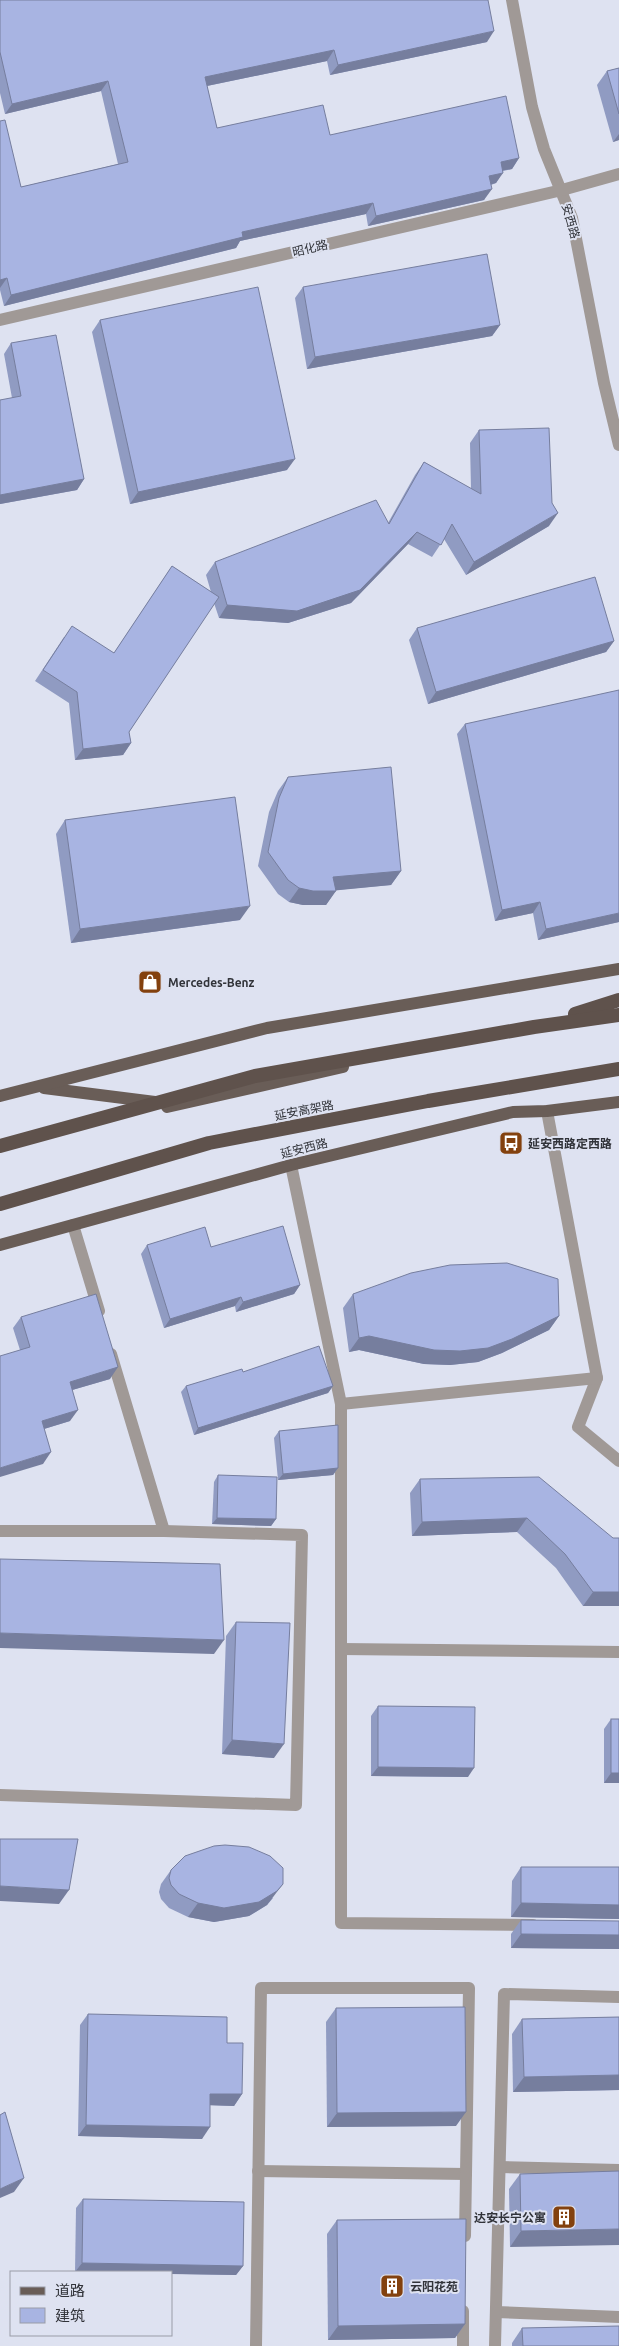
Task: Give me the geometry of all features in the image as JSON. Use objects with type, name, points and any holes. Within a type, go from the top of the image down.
[{"type":"highway","points":[[534,1027],[619,1000]]},
{"type":"highway","points":[[0,1146],[255,1076],[534,1027],[619,1015]]},
{"type":"highway","name":"延安高架路","points":[[0,1204],[209,1143],[428,1101],[619,1069]]},
{"type":"main road","points":[[0,1096],[268,1028],[619,968]]},
{"type":"main road","points":[[0,1146],[277,1081],[619,1009]]},
{"type":"main road","points":[[36,1087],[175,1105]]},
{"type":"main road","name":"延安西路","points":[[0,1244],[291,1165],[513,1112],[547,1111],[619,1102]]},
{"type":"street","name":"安西路","points":[[512,0],[532,107],[544,149],[562,190],[575,233],[604,382],[619,445]]},
{"type":"street","name":"昭化路","points":[[0,320],[562,190],[619,174]]},
{"type":"street","points":[[547,1111],[597,1378],[578,1427],[619,1461]]},
{"type":"street","points":[[291,1165],[341,1404],[341,1923],[550,1926]]},
{"type":"street","points":[[73,1225],[101,1320]]},
{"type":"street","points":[[107,1340],[164,1531]]},
{"type":"street","points":[[341,1404],[597,1378]]},
{"type":"street","points":[[0,1531],[164,1531],[302,1535],[296,1804],[0,1795]]},
{"type":"street","points":[[341,1648],[619,1652]]},
{"type":"street","points":[[256,2346],[261,1988],[469,1988],[464,2250]]},
{"type":"street","points":[[495,2346],[504,1994],[619,1997]]},
{"type":"street","points":[[500,2167],[619,2170]]},
{"type":"street","points":[[258,2171],[466,2174]]},
{"type":"street","points":[[463,2346],[464,2298]]},
{"type":"street","points":[[496,2312],[619,2317]]},
{"type":"building","points":[[0,0],[488,0],[494,31],[338,65],[334,50],[205,77],[217,128],[323,105],[330,135],[506,96],[519,158],[501,162],[503,173],[489,176],[492,189],[376,216],[373,203],[242,232],[243,237],[11,295],[7,278],[0,280],[0,121],[5,120],[21,187],[128,162],[108,81],[12,104],[0,52]]},
{"type":"building","points":[[619,68],[619,114],[607,71]]},
{"type":"building","points":[[487,254],[500,325],[315,357],[303,287]]},
{"type":"building","points":[[258,287],[295,459],[138,492],[100,320]]},
{"type":"building","points":[[56,335],[84,479],[0,495],[0,400],[21,396],[11,343]]},
{"type":"building","points":[[549,428],[552,503],[558,513],[474,562],[452,524],[441,545],[417,532],[360,590],[297,611],[227,605],[215,562],[376,500],[389,524],[424,462],[481,494],[479,430]]},
{"type":"building","points":[[172,566],[219,597],[129,732],[131,743],[83,749],[77,692],[43,670],[72,626],[114,653]]},
{"type":"building","points":[[595,577],[614,641],[436,692],[417,628]]},
{"type":"building","points":[[619,690],[619,913],[546,929],[540,902],[502,910],[465,724]]},
{"type":"building","points":[[391,767],[401,871],[333,877],[336,891],[313,891],[299,888],[288,880],[268,852],[279,798],[288,777]]},
{"type":"building","points":[[235,797],[250,906],[80,929],[65,820]]},
{"type":"building","points":[[283,1226],[300,1285],[243,1302],[241,1297],[170,1319],[147,1245],[205,1227],[211,1247]]},
{"type":"building","points":[[507,1263],[558,1279],[559,1316],[512,1339],[488,1348],[460,1351],[434,1350],[369,1336],[359,1338],[353,1294],[411,1273],[450,1265]]},
{"type":"building","points":[[96,1294],[118,1367],[70,1382],[78,1410],[42,1421],[51,1452],[0,1468],[0,1356],[30,1347],[21,1317]]},
{"type":"building","points":[[319,1346],[333,1386],[198,1428],[186,1386],[242,1369],[243,1372]]},
{"type":"building","points":[[338,1425],[338,1468],[283,1474],[279,1431]]},
{"type":"building","points":[[218,1475],[277,1477],[276,1519],[217,1518]]},
{"type":"building","points":[[539,1477],[613,1538],[619,1538],[619,1592],[593,1592],[565,1554],[527,1518],[422,1522],[420,1479]]},
{"type":"building","points":[[0,1559],[220,1564],[224,1640],[0,1633]]},
{"type":"building","points":[[236,1622],[290,1623],[284,1744],[232,1740]]},
{"type":"building","points":[[378,1706],[475,1707],[474,1768],[378,1767]]},
{"type":"building","points":[[611,1719],[619,1719],[619,1773],[611,1773]]},
{"type":"building","points":[[0,1839],[78,1839],[69,1890],[0,1886]]},
{"type":"building","points":[[214,1846],[249,1847],[270,1856],[283,1868],[283,1884],[277,1891],[259,1902],[224,1908],[198,1903],[179,1894],[171,1885],[169,1878],[171,1870],[185,1856]]},
{"type":"building","points":[[521,1867],[619,1867],[619,1905],[521,1903]]},
{"type":"building","points":[[521,1920],[619,1921],[619,1935],[521,1934]]},
{"type":"building","points":[[465,2007],[466,2112],[337,2113],[336,2008]]},
{"type":"building","points":[[88,2014],[227,2017],[227,2043],[243,2043],[242,2094],[210,2094],[210,2127],[86,2125]]},
{"type":"building","points":[[619,2017],[619,2075],[524,2077],[522,2019]]},
{"type":"building","points":[[5,2112],[24,2178],[0,2189],[0,2115]]},
{"type":"building","name":"达安长宁公寓","points":[[619,2171],[619,2229],[521,2231],[520,2174]]},
{"type":"building","points":[[83,2199],[244,2202],[243,2266],[82,2263]]},
{"type":"building","name":"云阳花苑","points":[[466,2219],[465,2324],[338,2326],[337,2220]]},
{"type":"building","points":[[619,2326],[619,2346],[523,2346],[522,2328]]},
{"type":"place","name":"Mercedes-Benz","points":[[150,982]]},
{"type":"place","name":"延安西路定西路","points":[[511,1143]]},
{"type":"place","name":"达安长宁公寓","points":[[564,2217]]},
{"type":"place","name":"云阳花苑","points":[[392,2286]]}]
